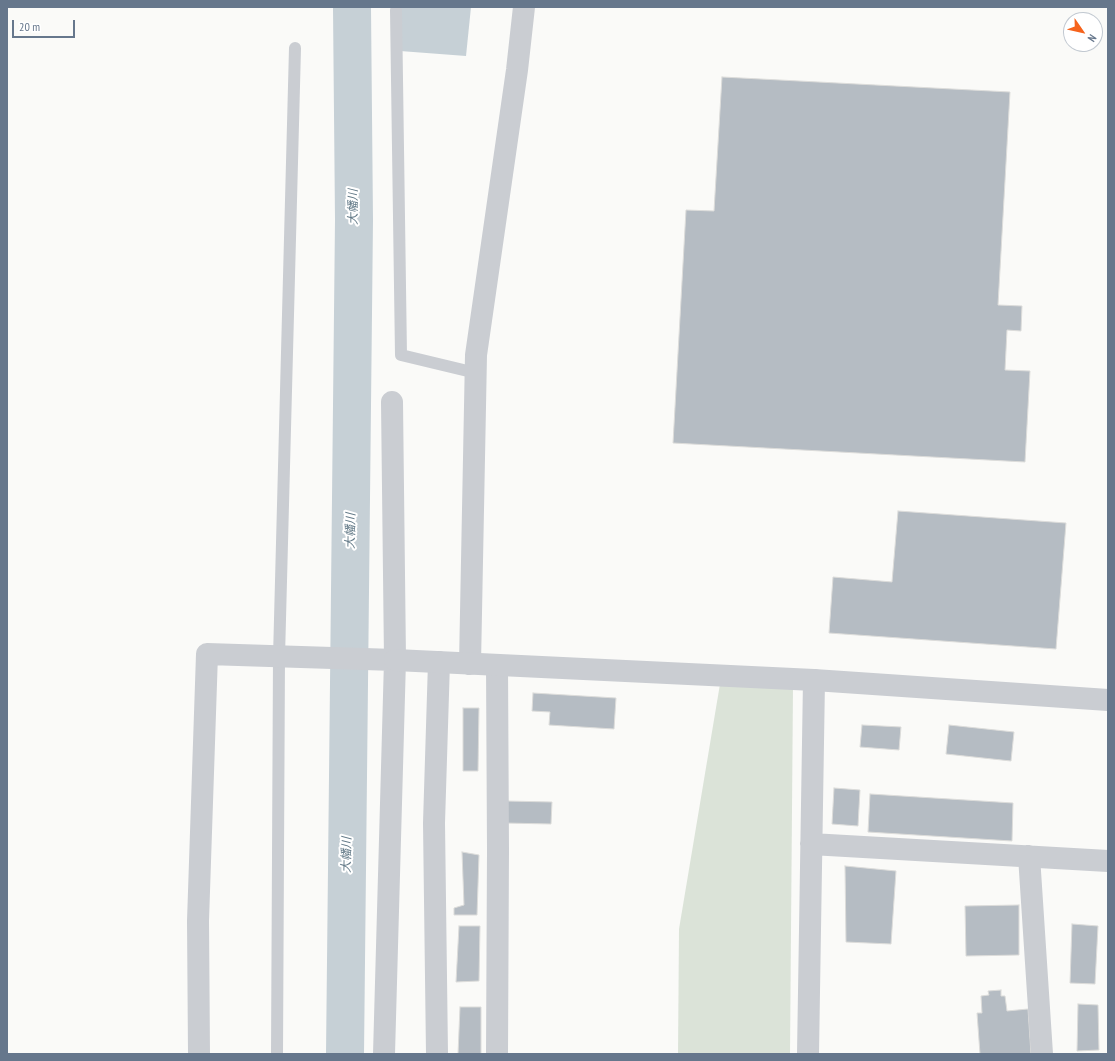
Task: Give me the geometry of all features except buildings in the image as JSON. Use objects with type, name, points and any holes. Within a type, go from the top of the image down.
[{"type":"street","points":[[470,664],[476,355],[517,70],[524,7]]},
{"type":"street","points":[[384,1054],[395,660],[392,402]]},
{"type":"street","points":[[199,1054],[198,921],[206,654],[395,660],[814,680],[1108,700]]},
{"type":"street","points":[[437,1054],[434,822],[439,662]]},
{"type":"street","points":[[497,665],[497,1054]]},
{"type":"street","points":[[808,1054],[814,680]]},
{"type":"street","points":[[811,844],[1108,861]]},
{"type":"street","points":[[1029,856],[1042,1054]]},
{"type":"lane","points":[[396,10],[401,355],[476,373]]},
{"type":"lane","points":[[277,1054],[279,657],[295,48]]},
{"type":"shaded area","points":[[395,7],[471,7],[466,56],[400,51]]},
{"type":"shaded area","points":[[720,684],[793,687],[790,1054],[678,1054],[679,929]]},
{"type":"waterway","name":"大幡川","points":[[345,1054],[354,220],[352,8]]}]
